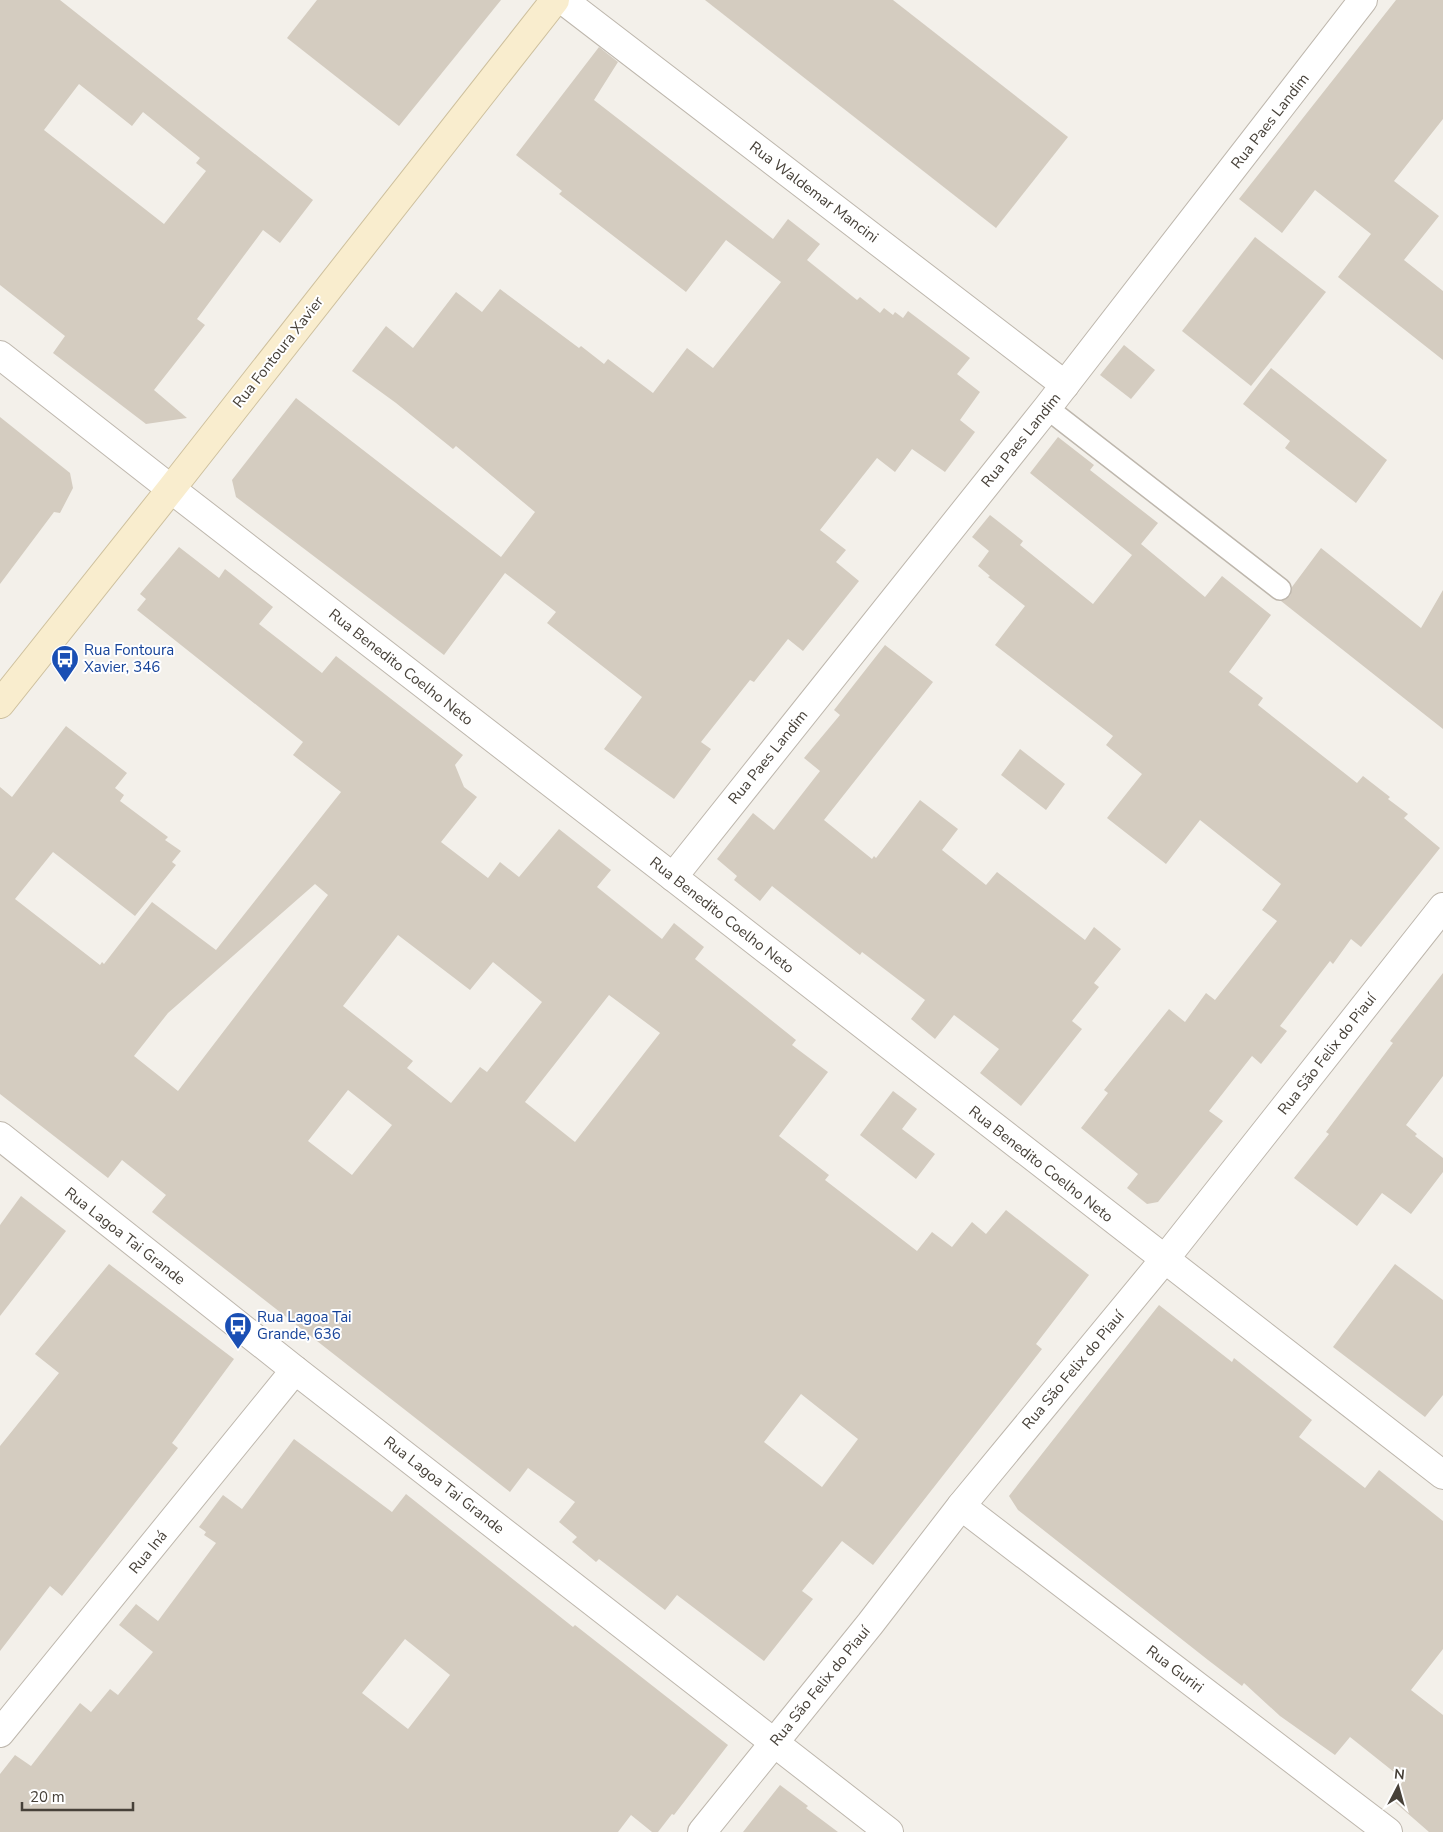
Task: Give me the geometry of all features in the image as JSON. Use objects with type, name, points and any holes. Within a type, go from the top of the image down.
[{"type":"main road","name":"Rua Fontoura Xavier","points":[[0,704],[555,0]]},
{"type":"street","name":"Rua Waldemar Mancini","points":[[563,0],[1065,385]]},
{"type":"street","name":"Rua Paes Landim","points":[[673,877],[1047,408],[1363,0]]},
{"type":"street","name":"Rua Benedito Coelho Neto","points":[[0,354],[171,489],[1443,1475]]},
{"type":"street","name":"Rua São Felix do Piauí","points":[[702,1832],[870,1624],[961,1506],[1164,1260],[1443,907]]},
{"type":"street","name":"Rua Lagoa Tai Grande","points":[[0,1136],[295,1370],[889,1832]]},
{"type":"street","name":"Rua Iná","points":[[0,1733],[295,1370]]},
{"type":"street","name":"Rua Guriri","points":[[961,1506],[1388,1832]]},
{"type":"lane","points":[[1047,408],[1280,589]]},
{"type":"building","points":[[0,0],[60,0],[313,200],[280,243],[263,230],[197,319],[205,325],[154,390],[187,418],[146,424],[53,353],[65,336],[0,285]],"holes":[[[79,84],[132,126],[143,112],[200,158],[196,163],[206,171],[164,224],[44,130]]]},
{"type":"building","points":[[317,0],[501,0],[399,126],[287,38]]},
{"type":"building","points":[[705,0],[893,0],[1068,137],[996,228]]},
{"type":"building","points":[[1396,0],[1443,0],[1443,119],[1394,181],[1439,216],[1404,260],[1443,291],[1443,360],[1338,277],[1371,234],[1315,190],[1282,233],[1239,199]]},
{"type":"building","points":[[599,47],[618,62],[594,100],[773,239],[788,219],[820,244],[807,260],[857,300],[860,297],[880,313],[884,308],[893,315],[895,312],[903,318],[908,311],[970,358],[957,374],[980,392],[960,420],[975,432],[945,472],[912,449],[895,472],[877,458],[820,530],[846,550],[836,562],[859,581],[803,651],[788,639],[754,682],[750,680],[701,742],[711,749],[674,799],[604,749],[642,697],[547,623],[556,612],[505,573],[444,655],[236,497],[232,480],[296,398],[501,557],[535,512],[456,446],[453,449],[396,403],[352,371],[386,326],[413,348],[456,292],[482,312],[500,289],[579,348],[581,346],[604,364],[608,359],[653,393],[687,348],[713,368],[781,282],[726,240],[686,292],[559,194],[562,191],[516,155]]},
{"type":"building","points":[[1255,237],[1326,292],[1251,386],[1182,331]]},
{"type":"building","points":[[1124,345],[1155,370],[1131,399],[1100,375]]},
{"type":"building","points":[[1271,368],[1387,460],[1356,503],[1285,448],[1290,441],[1243,404]]},
{"type":"building","points":[[0,417],[70,473],[73,488],[60,513],[54,512],[0,584]]},
{"type":"building","points":[[1058,437],[1094,465],[1090,470],[1158,523],[1141,544],[1205,597],[1222,576],[1271,615],[1229,672],[1263,698],[1258,705],[1357,783],[1363,776],[1390,797],[1388,799],[1408,814],[1404,818],[1440,848],[1361,947],[1351,939],[1333,964],[1330,961],[1280,1026],[1287,1031],[1261,1064],[1252,1056],[1209,1111],[1223,1121],[1158,1202],[1147,1204],[1127,1188],[1138,1174],[1081,1128],[1108,1093],[1104,1090],[1169,1009],[1185,1022],[1206,993],[1215,1000],[1277,921],[1262,910],[1281,884],[1200,820],[1166,864],[1107,818],[1142,774],[1106,745],[1113,736],[995,645],[1025,606],[988,577],[990,576],[978,566],[989,551],[972,537],[990,515],[1023,541],[1020,545],[1093,604],[1132,555],[1030,473]]},
{"type":"building","points":[[179,547],[219,578],[225,569],[273,607],[259,624],[322,673],[336,656],[463,755],[455,765],[464,787],[477,797],[441,842],[488,878],[500,862],[519,877],[559,829],[611,870],[597,887],[662,939],[674,923],[704,947],[695,959],[796,1040],[792,1045],[828,1072],[779,1136],[829,1175],[825,1180],[917,1251],[932,1232],[952,1247],[972,1222],[986,1234],[1006,1210],[1089,1275],[1036,1344],[1042,1349],[873,1565],[842,1541],[802,1591],[813,1599],[764,1661],[677,1595],[665,1610],[599,1559],[596,1562],[572,1542],[577,1537],[559,1522],[575,1502],[528,1468],[510,1492],[152,1212],[166,1195],[122,1160],[108,1178],[0,1094],[0,787],[12,797],[66,726],[127,773],[115,788],[124,795],[120,801],[168,837],[165,840],[181,851],[172,862],[176,865],[135,916],[53,852],[15,899],[100,965],[102,962],[104,964],[152,902],[216,950],[341,792],[293,755],[303,742],[137,610],[146,599],[140,594]],"holes":[[[315,884],[328,895],[178,1091],[134,1056],[168,1013]],[[398,935],[470,990],[493,962],[542,1002],[487,1072],[480,1067],[451,1103],[407,1068],[413,1061],[343,1006]],[[609,995],[660,1033],[575,1142],[525,1102]],[[348,1090],[392,1125],[352,1175],[308,1141]],[[801,1394],[858,1439],[822,1487],[764,1442]]]},
{"type":"building","points":[[1321,548],[1421,628],[1443,590],[1443,729],[1281,601],[1290,596],[1292,587]]},
{"type":"building","points":[[885,645],[933,682],[824,820],[872,859],[874,856],[876,858],[920,800],[958,829],[942,850],[986,885],[997,872],[1085,940],[1094,927],[1121,949],[1094,983],[1099,987],[1072,1021],[1082,1029],[1021,1106],[980,1073],[999,1049],[954,1015],[935,1039],[911,1019],[925,1000],[862,952],[860,955],[772,886],[760,901],[734,880],[737,876],[717,859],[753,813],[774,830],[820,771],[804,758],[840,715],[834,710]]},
{"type":"building","points":[[1020,749],[1065,784],[1046,810],[1001,775]]},
{"type":"building","points":[[1443,973],[1443,1076],[1406,1125],[1417,1134],[1415,1136],[1443,1158],[1443,1172],[1411,1214],[1382,1193],[1357,1226],[1294,1178],[1329,1134],[1326,1132],[1393,1043],[1390,1041]]},
{"type":"building","points":[[893,1091],[917,1109],[902,1129],[935,1154],[916,1179],[860,1135]]},
{"type":"building","points":[[21,1196],[66,1231],[0,1316],[0,1225]]},
{"type":"building","points":[[109,1264],[234,1359],[172,1443],[178,1448],[62,1596],[50,1586],[0,1651],[0,1446],[59,1373],[35,1354]]},
{"type":"building","points":[[1395,1264],[1443,1300],[1443,1395],[1425,1417],[1333,1347]]},
{"type":"building","points":[[1159,1305],[1232,1362],[1234,1358],[1312,1420],[1299,1437],[1365,1488],[1379,1470],[1443,1521],[1443,1649],[1411,1690],[1443,1715],[1443,1832],[1429,1832],[1390,1798],[1404,1780],[1350,1737],[1335,1755],[1280,1716],[1244,1683],[1242,1686],[1208,1660],[1018,1510],[1009,1496]]},
{"type":"building","points":[[294,1439],[392,1512],[406,1494],[573,1627],[575,1625],[728,1745],[674,1815],[672,1814],[658,1832],[652,1832],[631,1815],[618,1832],[0,1832],[0,1774],[15,1755],[31,1766],[80,1703],[91,1712],[110,1689],[118,1695],[153,1652],[119,1625],[136,1604],[158,1621],[216,1543],[204,1535],[206,1532],[199,1527],[223,1495],[242,1509]],"holes":[[[405,1639],[450,1675],[408,1729],[362,1693]]]},
{"type":"building","points":[[780,1785],[808,1806],[806,1808],[838,1832],[743,1832]]},
{"type":"place","name":"Rua Fontoura Xavier, 346","points":[[65,683]]},
{"type":"place","name":"Rua Lagoa Tai Grande, 636","points":[[238,1350]]}]
